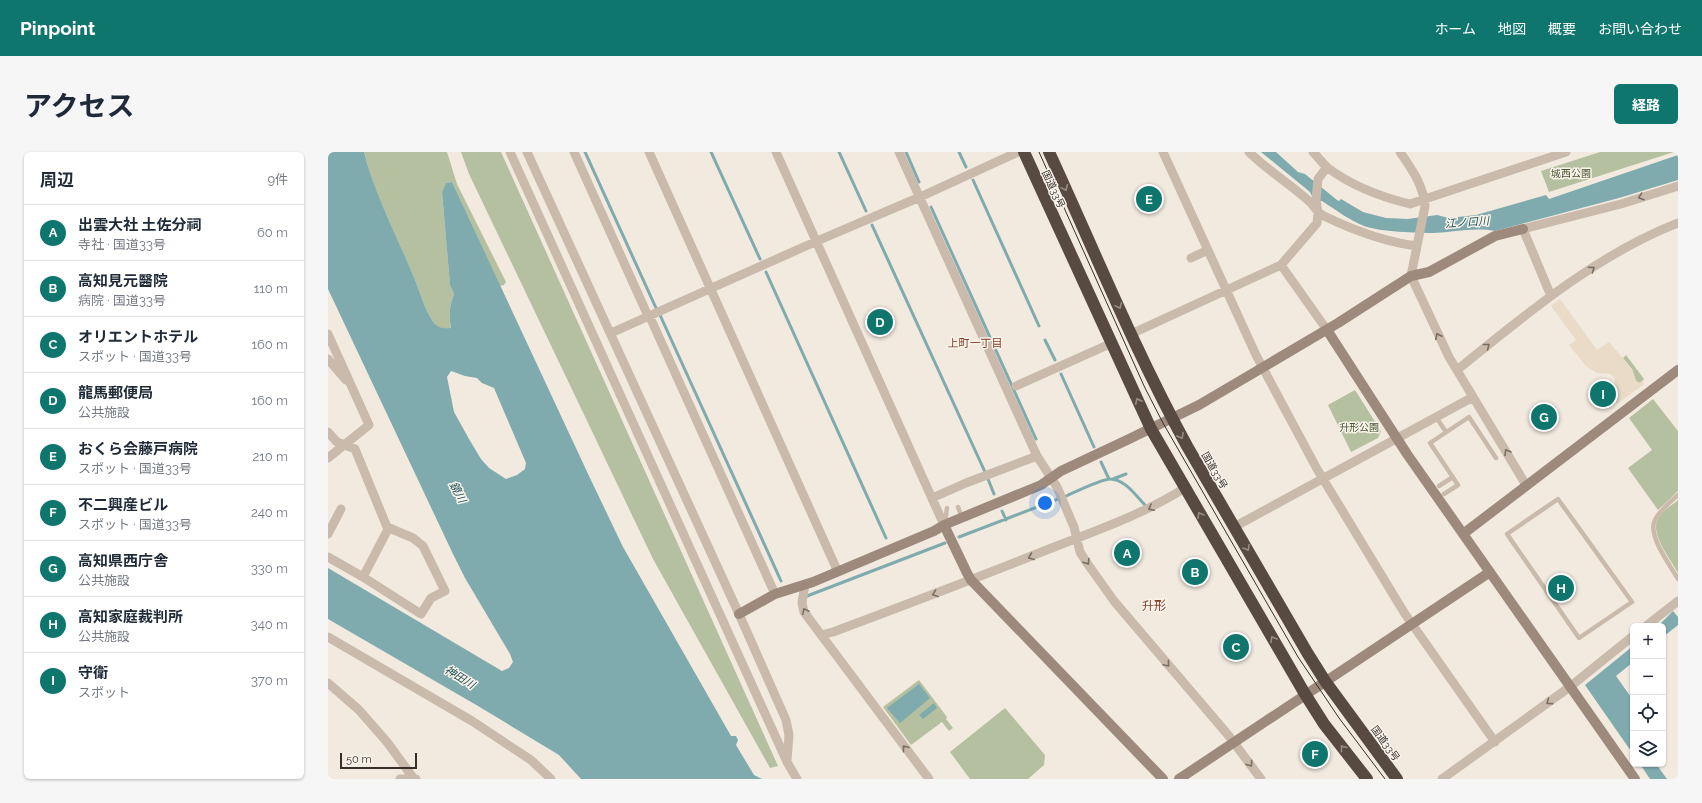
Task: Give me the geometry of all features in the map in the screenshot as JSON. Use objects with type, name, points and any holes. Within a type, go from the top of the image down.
[{"type":"highway","name":"国道33号","points":[[1024,152],[1151,429],[1305,694],[1324,724],[1367,779]]},
{"type":"highway","name":"国道33号","points":[[1049,152],[1131,334],[1172,418],[1234,527],[1325,681],[1397,779]]},
{"type":"street","points":[[510,152],[787,762],[797,779]]},
{"type":"street","points":[[527,152],[611,333],[786,720],[789,735],[787,762]]},
{"type":"street","points":[[574,152],[775,594]]},
{"type":"street","points":[[648,152],[838,572]]},
{"type":"street","points":[[776,152],[944,525],[971,580],[1163,779]]},
{"type":"street","points":[[899,152],[1000,379],[1037,456],[1052,478],[1062,500],[1077,538],[1080,552],[1114,601],[1233,742],[1261,779]]},
{"type":"street","points":[[611,333],[817,241],[920,197],[1018,152]]},
{"type":"street","points":[[1163,152],[1225,290],[1263,368],[1323,478],[1412,624],[1495,742]]},
{"type":"street","points":[[1250,152],[1260,163],[1311,204],[1323,216],[1357,231],[1398,243],[1418,242]]},
{"type":"street","points":[[1313,152],[1327,167],[1359,185],[1386,198],[1410,204],[1563,152]]},
{"type":"street","points":[[1400,152],[1421,184],[1425,206],[1411,276],[1429,317],[1456,370],[1526,485]]},
{"type":"street","points":[[1131,334],[1281,264],[1317,223],[1318,212],[1316,200],[1318,179],[1327,167]]},
{"type":"street","points":[[739,614],[775,594],[838,572],[934,531],[944,525],[1042,485],[1061,471],[1151,429],[1263,368],[1327,330],[1411,276],[1429,272],[1495,236],[1621,204],[1678,186]]},
{"type":"street","points":[[1456,370],[1551,296],[1612,255],[1645,237],[1678,223]]},
{"type":"street","points":[[1523,229],[1551,296]]},
{"type":"street","points":[[1191,258],[1208,250]]},
{"type":"street","points":[[1281,264],[1327,330],[1397,438],[1463,534],[1571,686],[1630,765]]},
{"type":"street","points":[[328,334],[370,425],[328,458]]},
{"type":"street","points":[[1016,386],[1030,376],[1067,359],[1112,343]]},
{"type":"street","points":[[328,359],[352,387]]},
{"type":"street","points":[[1463,534],[1678,370]]},
{"type":"street","points":[[1234,527],[1473,397]]},
{"type":"street","points":[[328,432],[336,442],[345,444],[355,449],[387,527],[413,538],[423,546],[445,591],[431,598],[421,614],[363,577],[328,557]]},
{"type":"street","points":[[932,498],[966,483],[1037,456]]},
{"type":"street","points":[[821,635],[840,630],[1077,538],[1148,509],[1185,488]]},
{"type":"street","points":[[328,534],[341,509]]},
{"type":"street","points":[[363,577],[386,534]]},
{"type":"street","points":[[1179,779],[1490,572]]},
{"type":"street","points":[[805,584],[802,595],[802,608],[929,779]]},
{"type":"street","points":[[1650,623],[1678,601]]},
{"type":"street","points":[[328,637],[472,720],[531,760],[551,779]]},
{"type":"street","points":[[1442,779],[1571,686],[1630,638]]},
{"type":"street","points":[[328,683],[359,710],[387,742],[414,779]]},
{"type":"street","points":[[1631,767],[1635,779]]},
{"type":"street","points":[[400,779],[414,779]]},
{"type":"lane","points":[[1436,417],[1446,432]]},
{"type":"lane","points":[[1444,494],[1458,485],[1430,443],[1469,417],[1496,458]]},
{"type":"lane","points":[[1439,486],[1453,477]]},
{"type":"lane","points":[[1678,495],[1660,511],[1654,520],[1652,528],[1657,541],[1678,579]]},
{"type":"lane","points":[[1558,499],[1632,602],[1579,638],[1552,600],[1507,534],[1558,499]]},
{"type":"lane","points":[[958,507],[962,518]]},
{"type":"lane","points":[[944,525],[947,508]]},
{"type":"green space","points":[[364,152],[447,152],[457,184],[506,282],[504,285],[500,286],[452,182],[446,183],[442,192],[450,285],[454,294],[450,311],[451,329],[438,326],[434,323],[427,312],[413,275],[374,184]]},
{"type":"green space","points":[[461,152],[501,152],[778,766],[770,768],[653,559],[469,174]]},
{"type":"green space","name":"城西公園","points":[[1600,152],[1674,152],[1549,192],[1541,171]]},
{"type":"green space","points":[[1626,355],[1644,379],[1640,383],[1636,381],[1632,369],[1623,358]]},
{"type":"green space","name":"升形公園","points":[[1355,390],[1381,431],[1378,438],[1351,452],[1328,405]]},
{"type":"green space","points":[[1653,399],[1678,431],[1678,491],[1658,510],[1628,468],[1652,450],[1629,418]]},
{"type":"green space","points":[[1678,500],[1678,573],[1661,545],[1656,530],[1656,523],[1659,517]]},
{"type":"green space","points":[[919,680],[947,717],[946,719],[953,728],[949,731],[942,722],[911,745],[883,707]]},
{"type":"green space","points":[[1005,708],[1045,755],[1044,765],[1028,779],[970,779],[950,752]]},
{"type":"shaded area","points":[[1560,299],[1597,350],[1609,342],[1632,369],[1636,381],[1640,383],[1644,379],[1643,385],[1617,404],[1613,394],[1615,383],[1614,377],[1610,374],[1597,373],[1586,366],[1569,345],[1576,340],[1551,306]]},
{"type":"water","points":[[328,152],[364,152],[374,184],[413,275],[427,312],[434,323],[438,326],[451,328],[450,311],[454,294],[450,285],[442,192],[446,183],[452,182],[623,547],[731,736],[736,736],[738,740],[736,745],[754,775],[762,779],[581,779],[559,755],[328,619],[328,568],[502,671],[509,668],[513,662],[510,654],[465,578],[453,554],[328,289]],"holes":[[[451,371],[477,378],[482,383],[494,388],[526,463],[525,469],[517,475],[506,479],[489,468],[481,459],[454,412],[447,377]]]},
{"type":"water","name":"江ノ口川","points":[[1261,152],[1276,152],[1298,172],[1305,174],[1337,200],[1339,201],[1341,199],[1363,212],[1386,218],[1408,219],[1437,215],[1449,218],[1476,215],[1546,195],[1549,199],[1678,155],[1678,180],[1619,198],[1495,231],[1480,229],[1434,233],[1399,232],[1379,230],[1358,224],[1322,201],[1316,200],[1310,192]]},
{"type":"water","points":[[1673,611],[1678,617],[1678,625],[1666,635],[1666,623],[1661,623]]},
{"type":"water","points":[[1630,648],[1630,664],[1616,676],[1630,696],[1630,750],[1585,685]]},
{"type":"water","points":[[919,684],[930,698],[900,723],[887,708]]},
{"type":"water","points":[[934,703],[937,708],[923,719],[919,715]]},
{"type":"water","points":[[1642,767],[1658,767],[1667,779],[1650,779]]},
{"type":"waterway","points":[[585,152],[656,308]]},
{"type":"waterway","points":[[711,152],[760,259]]},
{"type":"waterway","points":[[839,152],[866,211]]},
{"type":"waterway","points":[[906,152],[919,182]]},
{"type":"waterway","points":[[959,152],[966,167]]},
{"type":"waterway","points":[[973,180],[1039,326]]},
{"type":"waterway","points":[[931,207],[1036,439]]},
{"type":"waterway","points":[[872,225],[985,472]]},
{"type":"waterway","points":[[766,272],[886,538]]},
{"type":"waterway","points":[[660,315],[781,581]]},
{"type":"waterway","points":[[1045,340],[1055,360]]},
{"type":"waterway","points":[[1061,374],[1094,447]]},
{"type":"waterway","points":[[1101,462],[1109,479]]},
{"type":"waterway","points":[[1113,479],[1126,474]]},
{"type":"waterway","points":[[988,479],[994,494]]},
{"type":"waterway","points":[[1066,496],[1095,483],[1110,479],[1121,482],[1145,505]]},
{"type":"waterway","points":[[959,537],[1058,499]]},
{"type":"waterway","points":[[1002,511],[1006,520]]},
{"type":"waterway","points":[[807,596],[945,543]]},
{"type":"tram line","points":[[1039,152],[1145,388],[1163,423],[1298,657],[1339,718],[1385,779]]},
{"type":"place","name":"おくら会藤戸病院","points":[[1149,199]]},
{"type":"place","name":"龍馬郵便局","points":[[880,322]]},
{"type":"place","name":"守衛","points":[[1603,394]]},
{"type":"place","name":"高知県西庁舎","points":[[1544,417]]},
{"type":"place","name":"出雲大社 土佐分祠","points":[[1127,553]]},
{"type":"place","name":"高知見元醫院","points":[[1195,572]]},
{"type":"place","name":"高知家庭裁判所","points":[[1561,588]]},
{"type":"place","name":"オリエントホテル","points":[[1236,647]]},
{"type":"place","name":"不二興産ビル","points":[[1315,754]]},
{"type":"district","name":"上町一丁目","points":[[975,343]]},
{"type":"district","name":"升形","points":[[1154,606]]},
{"type":"water label","name":"鏡川","points":[[458,492]]},
{"type":"water label","name":"神田川","points":[[460,677]]}]
